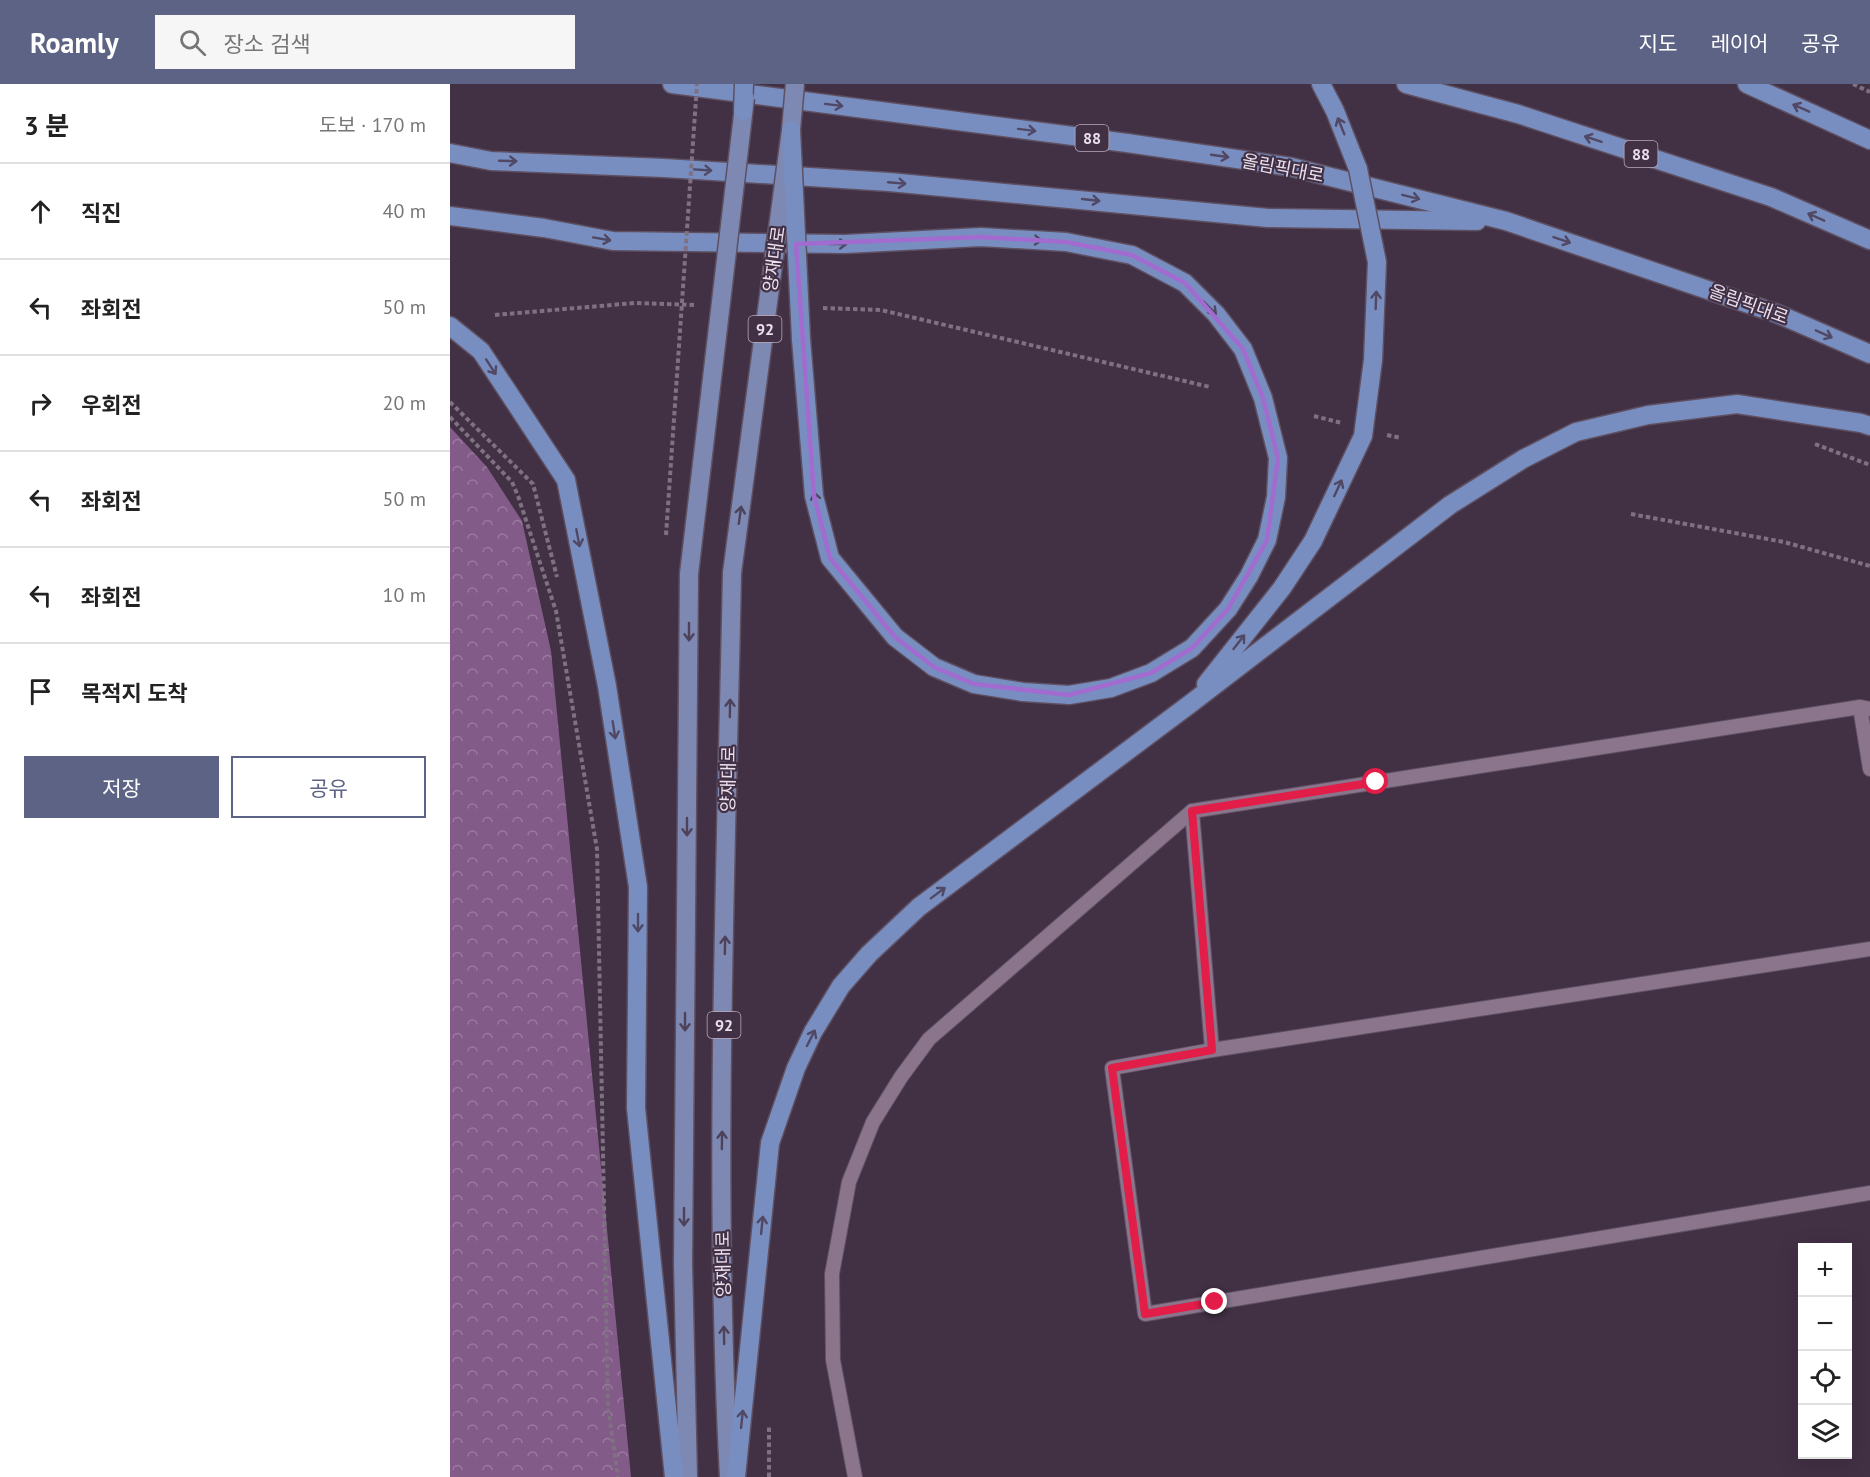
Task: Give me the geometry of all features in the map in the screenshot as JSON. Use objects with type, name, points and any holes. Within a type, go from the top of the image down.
[{"type":"highway","name":"올림픽대로","points":[[672,84],[1291,166],[1506,221],[1778,314],[1870,354]]},
{"type":"highway","points":[[743,111],[745,84]]},
{"type":"highway","points":[[1190,704],[1281,588],[1313,541],[1362,436],[1373,360],[1377,262],[1358,169],[1335,111],[1321,84]]},
{"type":"highway","name":"88","points":[[1406,84],[1518,114],[1771,197],[1870,240]]},
{"type":"highway","points":[[1747,84],[1862,136]]},
{"type":"highway","points":[[450,216],[544,228],[613,241],[845,244],[981,237],[1066,242],[1132,255],[1185,283],[1216,314],[1243,349],[1263,398],[1278,458],[1276,496],[1267,540],[1249,576],[1228,609],[1192,648],[1151,674],[1111,688],[1069,695],[1023,692],[974,684],[934,667],[895,637],[831,558],[814,496],[801,339],[791,130]]},
{"type":"highway","points":[[450,153],[491,160],[889,182],[1268,218],[1506,221]]},
{"type":"highway","points":[[450,326],[480,351],[566,480],[607,686],[638,887],[636,1108],[674,1477]]},
{"type":"highway","points":[[736,1477],[770,1143],[796,1068],[813,1032],[841,986],[869,954],[919,907],[1450,505],[1523,459],[1576,432],[1648,415],[1737,404],[1870,426]]},
{"type":"main road","name":"양재대로","points":[[729,1477],[725,1390],[721,1148],[732,573],[791,130],[795,84]]},
{"type":"main road","name":"92","points":[[688,1477],[683,1251],[689,574],[743,111]]},
{"type":"lane","points":[[855,1477],[833,1360],[832,1274],[849,1182],[873,1122],[901,1077],[929,1039],[1192,811],[1865,708],[1870,769]]},
{"type":"lane","points":[[1192,811],[1212,1050]]},
{"type":"lane","points":[[1870,949],[1212,1050],[1112,1068],[1145,1314],[1870,1193]]},
{"type":"path","points":[[665,541],[697,84]]},
{"type":"path","points":[[1853,84],[1870,93]]},
{"type":"path","points":[[495,315],[635,303],[705,305]]},
{"type":"path","points":[[822,308],[881,310],[1210,387]]},
{"type":"path","points":[[450,402],[533,484],[560,587]]},
{"type":"path","points":[[450,417],[512,482],[518,496],[556,611],[597,849],[608,1407],[618,1477]]},
{"type":"path","points":[[1631,514],[1784,542],[1870,566]]},
{"type":"highlighted area","points":[[981,237],[1066,242],[1132,255],[1185,283],[1243,349],[1263,398],[1278,458],[1267,540],[1228,609],[1192,648],[1151,673],[1069,695],[974,684],[934,667],[895,637],[830,558],[814,496],[796,244]]},
{"type":"green space","points":[[450,427],[487,467],[522,521],[551,651],[631,1477],[450,1477]]},
{"type":"route","points":[[1215,1302],[1145,1314],[1112,1068],[1212,1050],[1192,811],[1376,782]]}]
